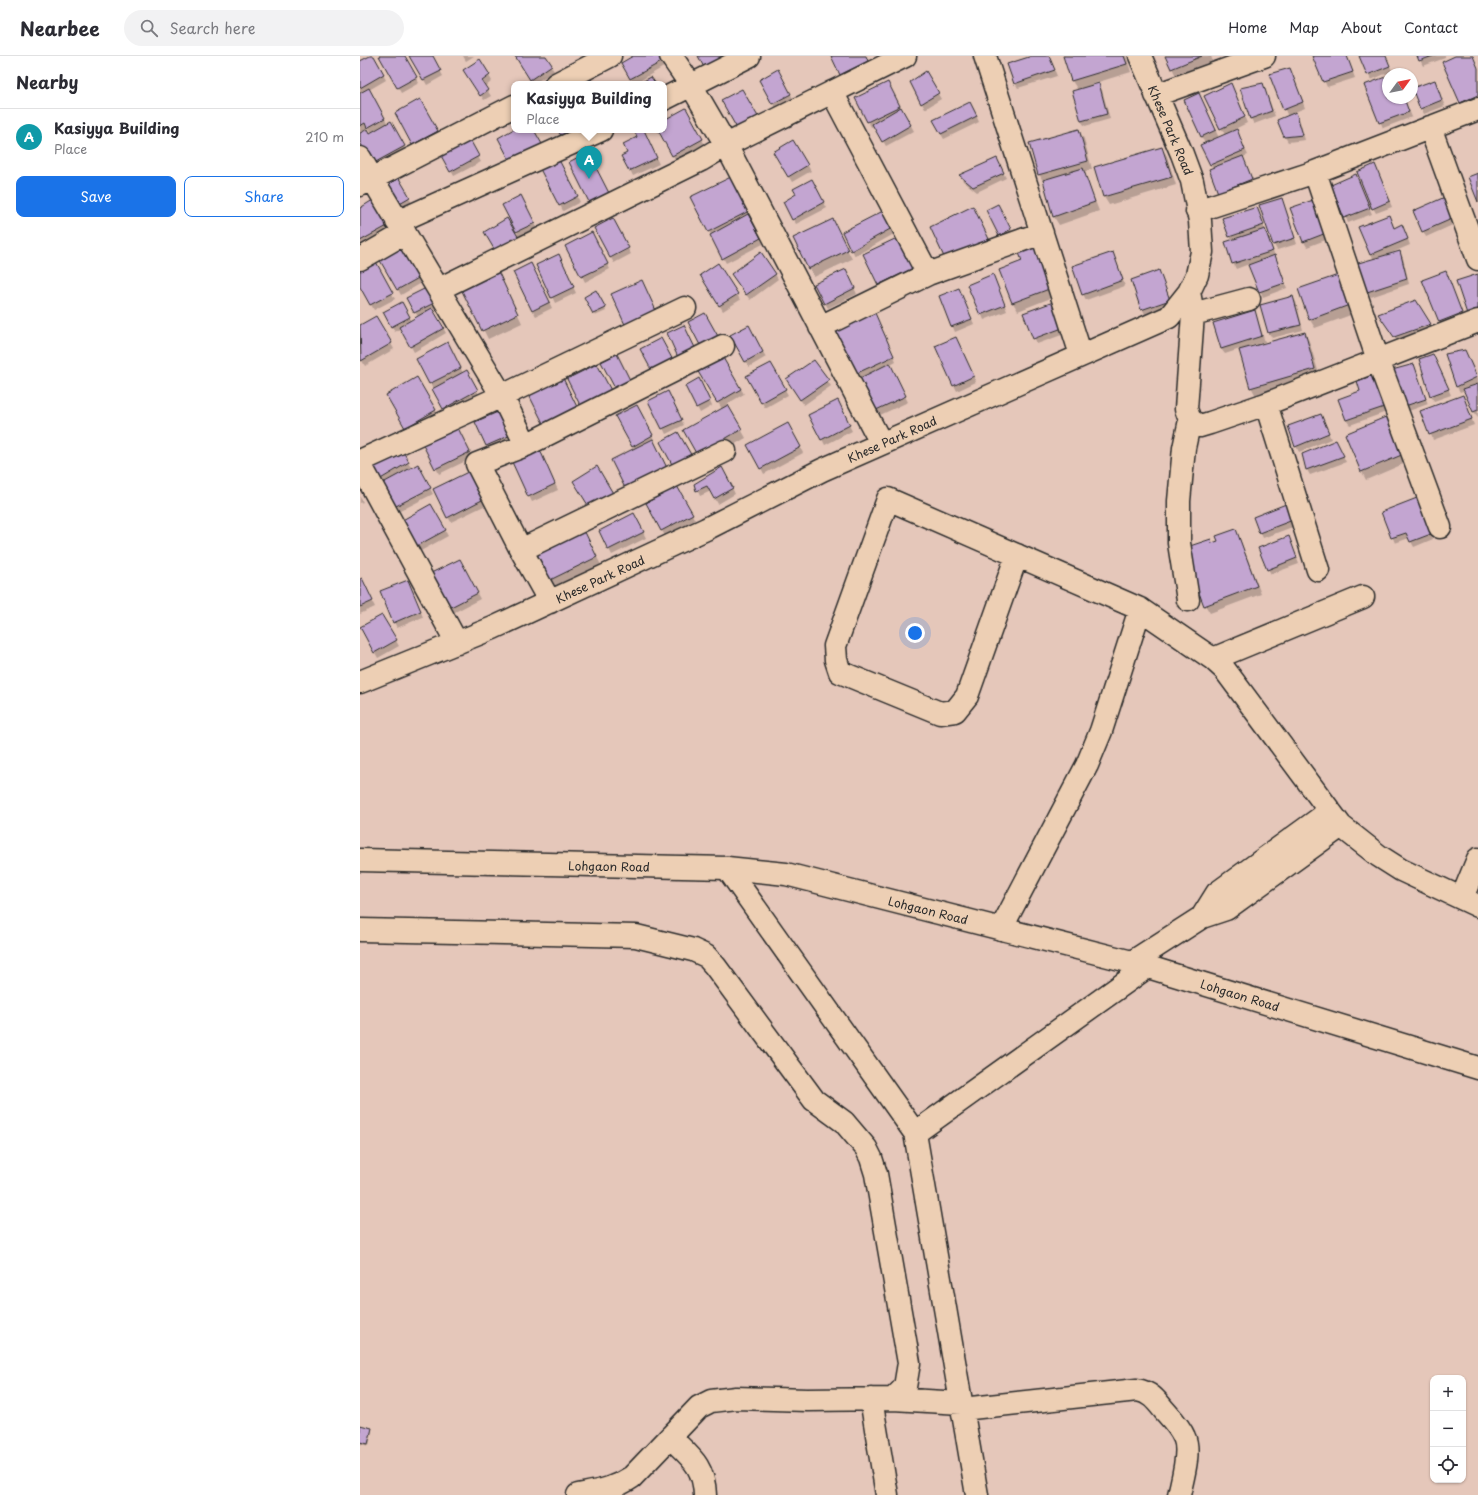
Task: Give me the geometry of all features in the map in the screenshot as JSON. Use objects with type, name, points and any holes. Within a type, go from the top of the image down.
[{"type":"street","points":[[562,81],[610,56]]},
{"type":"street","points":[[671,56],[691,85],[726,146],[881,443]]},
{"type":"street","points":[[667,97],[749,56]]},
{"type":"street","points":[[440,289],[701,160],[905,56]]},
{"type":"street","points":[[985,56],[1081,355]]},
{"type":"street","name":"Khese Park Road","points":[[360,682],[493,628],[706,529],[822,470],[1169,317],[1189,292],[1197,275],[1202,252],[1200,221],[1192,181],[1140,56]]},
{"type":"street","points":[[1156,95],[1264,56]]},
{"type":"street","points":[[832,92],[928,274]]},
{"type":"street","points":[[366,182],[511,108]]},
{"type":"street","points":[[1197,211],[1316,172],[1478,109]]},
{"type":"street","points":[[1430,127],[1478,259]]},
{"type":"street","points":[[360,259],[401,228],[595,133]]},
{"type":"street","points":[[360,158],[366,182],[401,228],[440,289],[502,396],[526,445]]},
{"type":"street","points":[[1316,172],[1378,360],[1440,527]]},
{"type":"street","points":[[820,327],[928,274],[1042,233]]},
{"type":"street","points":[[1188,600],[1179,543],[1179,501],[1184,448],[1190,420],[1186,409],[1193,314],[1189,292]]},
{"type":"street","points":[[1193,314],[1250,299]]},
{"type":"street","points":[[457,643],[360,462],[685,308]]},
{"type":"street","points":[[1190,420],[1200,426],[1266,404],[1478,321]]},
{"type":"street","points":[[550,602],[521,550],[477,464],[526,445],[723,346]]},
{"type":"street","points":[[1266,404],[1318,570]]},
{"type":"street","points":[[521,550],[725,451]]},
{"type":"street","points":[[1017,555],[967,696],[955,711],[940,713],[840,672],[836,660],[835,646],[888,499],[1140,608],[1213,659],[1225,670],[1335,818],[1379,856],[1401,870],[1470,902],[1478,859]]},
{"type":"street","points":[[1213,659],[1363,597]]},
{"type":"street","points":[[1001,929],[1087,765],[1101,731],[1140,608]]},
{"type":"street","points":[[916,1133],[1202,916],[1217,893],[1335,818]]},
{"type":"street","name":"Lohgaon Road","points":[[360,860],[727,868],[786,874],[1139,964],[1478,1068]]},
{"type":"street","points":[[727,868],[916,1133],[977,1495]]},
{"type":"street","points":[[360,930],[636,936],[693,950],[706,956],[716,966],[814,1100],[844,1122],[866,1148],[871,1158],[876,1174],[909,1363],[904,1387],[893,1399]]},
{"type":"street","points":[[578,1495],[604,1493],[621,1485],[632,1477],[698,1407],[711,1401],[726,1399],[893,1399],[961,1406],[1137,1390],[1145,1391],[1153,1397],[1180,1430],[1185,1439],[1187,1453],[1179,1495]]},
{"type":"street","points":[[871,1399],[887,1495]]},
{"type":"street","points":[[670,1437],[696,1463],[701,1471],[705,1484],[705,1495]]},
{"type":"building","points":[[370,56],[374,56],[384,74],[360,88],[360,61]]},
{"type":"building","points":[[379,56],[405,56],[417,77],[397,88]]},
{"type":"building","points":[[409,56],[433,56],[441,71],[423,80]]},
{"type":"building","points":[[515,56],[546,56],[552,65],[530,80]]},
{"type":"building","points":[[633,56],[663,56],[665,60],[630,79],[621,63]]},
{"type":"building","points":[[698,56],[732,56],[706,71]]},
{"type":"building","points":[[831,56],[866,56],[868,61],[840,75]]},
{"type":"building","points":[[1032,56],[1049,56],[1055,70],[1014,84],[1007,64]]},
{"type":"building","points":[[1063,56],[1124,56],[1127,64],[1071,81]]},
{"type":"building","points":[[1165,56],[1202,56],[1171,69]]},
{"type":"building","points":[[1312,56],[1347,56],[1353,72],[1323,82]]},
{"type":"building","points":[[1359,56],[1386,56],[1390,66],[1367,75]]},
{"type":"building","points":[[1417,56],[1433,56],[1419,61]]},
{"type":"building","points":[[1455,56],[1473,56],[1478,68],[1478,95],[1460,103],[1442,62]]},
{"type":"building","points":[[480,59],[490,75],[482,81],[488,90],[480,96],[463,70]]},
{"type":"building","points":[[1290,68],[1303,102],[1283,110],[1269,74]]},
{"type":"building","points":[[778,69],[791,94],[772,104],[759,80]]},
{"type":"building","points":[[926,71],[939,93],[921,104],[910,82]]},
{"type":"building","points":[[588,75],[592,81],[578,81]]},
{"type":"building","points":[[651,77],[654,81],[644,81]]},
{"type":"building","points":[[1382,78],[1382,104],[1406,104],[1409,112],[1379,123],[1364,85]]},
{"type":"building","points":[[1435,80],[1442,100],[1420,109],[1418,104],[1418,86]]},
{"type":"building","points":[[888,82],[900,106],[867,122],[855,98]]},
{"type":"building","points":[[1099,83],[1107,114],[1081,121],[1072,91]]},
{"type":"building","points":[[1231,83],[1245,117],[1220,129],[1204,96]]},
{"type":"building","points":[[1263,83],[1272,111],[1250,119],[1240,88]]},
{"type":"building","points":[[369,88],[385,118],[367,128],[365,123],[360,126],[360,93]]},
{"type":"building","points":[[742,89],[760,120],[739,132],[721,100]]},
{"type":"building","points":[[1199,93],[1216,130],[1201,137],[1184,100]]},
{"type":"building","points":[[420,99],[438,131],[412,145],[395,113]]},
{"type":"building","points":[[970,102],[977,116],[941,134],[933,120]]},
{"type":"building","points":[[901,107],[911,125],[882,142],[872,124]]},
{"type":"building","points":[[686,108],[703,139],[672,156],[660,133],[667,133],[667,118]]},
{"type":"building","points":[[1296,112],[1303,135],[1284,137],[1277,120]]},
{"type":"building","points":[[391,121],[405,146],[372,164],[360,142],[360,133],[368,129],[370,133]]},
{"type":"building","points":[[1079,129],[1088,161],[1038,175],[1029,143]]},
{"type":"building","points":[[1237,129],[1245,150],[1210,165],[1200,145]]},
{"type":"building","points":[[511,131],[511,133],[536,133],[542,144],[510,161],[498,138]]},
{"type":"building","points":[[559,133],[571,133],[563,138]]},
{"type":"building","points":[[635,133],[645,133],[657,158],[629,171],[621,156],[627,153],[623,144],[637,137]]},
{"type":"building","points":[[468,136],[479,156],[450,172],[439,152]]},
{"type":"building","points":[[793,140],[808,165],[788,177],[773,152]]},
{"type":"building","points":[[1162,147],[1172,177],[1103,197],[1094,167]]},
{"type":"building","points":[[588,152],[610,195],[591,206],[569,162]]},
{"type":"building","points":[[1243,156],[1252,179],[1218,193],[1209,169]]},
{"type":"building","points":[[997,158],[1004,173],[973,187],[959,175]]},
{"type":"building","points":[[559,160],[578,196],[559,206],[540,169]]},
{"type":"building","points":[[1375,164],[1390,201],[1372,209],[1357,172]]},
{"type":"building","points":[[1083,168],[1095,202],[1053,217],[1043,180]]},
{"type":"building","points":[[1478,173],[1478,202],[1468,177]]},
{"type":"building","points":[[1356,174],[1370,208],[1344,218],[1331,185]]},
{"type":"building","points":[[397,175],[410,197],[398,204],[379,177]]},
{"type":"building","points":[[735,175],[753,209],[708,232],[690,197]]},
{"type":"building","points":[[812,179],[824,202],[792,220],[783,202],[796,194],[793,189]]},
{"type":"building","points":[[521,195],[535,223],[516,232],[502,205]]},
{"type":"building","points":[[1322,197],[1334,230],[1303,242],[1290,208]]},
{"type":"building","points":[[1445,197],[1454,218],[1422,232],[1413,211]]},
{"type":"building","points":[[376,198],[391,224],[360,241],[360,208]]},
{"type":"building","points":[[1282,198],[1295,238],[1273,245],[1259,205]]},
{"type":"building","points":[[998,204],[1011,229],[999,236],[986,210]]},
{"type":"building","points":[[973,206],[989,239],[945,259],[930,227]]},
{"type":"building","points":[[1257,207],[1264,225],[1229,237],[1222,218]]},
{"type":"building","points":[[883,211],[892,228],[851,251],[842,232]]},
{"type":"building","points":[[748,214],[761,238],[722,259],[710,235]]},
{"type":"building","points":[[1389,215],[1394,228],[1402,224],[1408,239],[1370,255],[1358,227]]},
{"type":"building","points":[[507,218],[520,240],[497,254],[484,232]]},
{"type":"building","points":[[613,218],[629,248],[610,258],[594,228]]},
{"type":"building","points":[[833,219],[848,250],[808,269],[793,238]]},
{"type":"building","points":[[1265,229],[1273,251],[1232,264],[1225,242]]},
{"type":"building","points":[[592,232],[608,264],[581,277],[565,246]]},
{"type":"building","points":[[899,237],[914,268],[878,285],[863,254]]},
{"type":"building","points":[[1041,242],[1057,286],[1012,303],[999,270],[1022,261],[1018,250]]},
{"type":"building","points":[[404,243],[422,276],[397,290],[378,257]]},
{"type":"building","points":[[1400,251],[1407,279],[1367,292],[1355,264]]},
{"type":"building","points":[[761,252],[776,274],[746,295],[731,274]]},
{"type":"building","points":[[1113,252],[1123,280],[1082,295],[1072,266]]},
{"type":"building","points":[[559,254],[574,287],[551,298],[536,265]]},
{"type":"building","points":[[1275,255],[1285,283],[1259,292],[1248,265]]},
{"type":"building","points":[[375,260],[393,293],[370,305],[360,287],[360,268]]},
{"type":"building","points":[[531,263],[550,302],[532,311],[513,272]]},
{"type":"building","points":[[718,263],[738,294],[719,306],[700,275]]},
{"type":"building","points":[[846,269],[855,288],[824,304],[814,284]]},
{"type":"building","points":[[1159,270],[1170,300],[1141,310],[1131,280]]},
{"type":"building","points":[[498,271],[518,314],[482,331],[461,289]]},
{"type":"building","points":[[1446,271],[1462,313],[1439,322],[1422,280]]},
{"type":"building","points":[[993,274],[1005,305],[980,315],[967,285]]},
{"type":"building","points":[[1341,274],[1352,304],[1309,320],[1298,289]]},
{"type":"building","points":[[1478,274],[1478,310],[1467,314],[1456,281]]},
{"type":"building","points":[[642,280],[658,315],[627,329],[611,294]]},
{"type":"building","points":[[426,288],[434,303],[414,313],[406,298]]},
{"type":"building","points":[[959,288],[972,319],[951,327],[939,296]]},
{"type":"building","points":[[596,290],[606,308],[593,314],[584,297]]},
{"type":"building","points":[[1293,296],[1301,325],[1268,333],[1260,305]]},
{"type":"building","points":[[1416,300],[1431,324],[1394,337],[1378,314]]},
{"type":"building","points":[[1056,301],[1065,327],[1033,339],[1023,313]]},
{"type":"building","points":[[402,302],[410,317],[391,327],[383,312]]},
{"type":"building","points":[[432,308],[444,328],[410,347],[399,327]]},
{"type":"building","points":[[1255,310],[1262,336],[1221,349],[1213,323]]},
{"type":"building","points":[[705,313],[719,338],[701,347],[688,322]]},
{"type":"building","points":[[875,313],[894,356],[855,374],[836,331]]},
{"type":"building","points":[[376,316],[392,343],[361,361],[360,325]]},
{"type":"building","points":[[684,325],[699,356],[681,364],[667,333]]},
{"type":"building","points":[[749,325],[763,352],[745,362],[730,335]]},
{"type":"building","points":[[1305,332],[1315,369],[1250,388],[1239,350]]},
{"type":"building","points":[[956,337],[974,376],[953,386],[935,346]]},
{"type":"building","points":[[661,338],[675,364],[654,375],[640,349]]},
{"type":"building","points":[[448,342],[461,368],[429,384],[416,359]]},
{"type":"building","points":[[1465,350],[1477,377],[1456,387],[1445,354]]},
{"type":"building","points":[[617,354],[632,384],[617,392],[601,362]]},
{"type":"building","points":[[1433,354],[1449,389],[1430,396],[1419,359]]},
{"type":"building","points":[[722,356],[741,389],[717,403],[697,370]]},
{"type":"building","points":[[814,360],[829,380],[800,400],[786,379]]},
{"type":"building","points":[[771,363],[786,389],[761,403],[746,376]]},
{"type":"building","points":[[890,363],[906,396],[874,411],[858,379]]},
{"type":"building","points":[[597,364],[614,396],[583,411],[567,379]]},
{"type":"building","points":[[1414,364],[1426,399],[1402,407],[1392,370]]},
{"type":"building","points":[[467,370],[478,390],[443,409],[432,389]]},
{"type":"building","points":[[560,372],[579,411],[545,427],[526,389]]},
{"type":"building","points":[[1379,373],[1390,405],[1346,420],[1338,399],[1360,391],[1357,381]]},
{"type":"building","points":[[417,377],[436,410],[405,428],[386,395]]},
{"type":"building","points":[[699,378],[710,401],[696,408],[685,386]]},
{"type":"building","points":[[1478,384],[1478,410],[1473,412],[1463,389]]},
{"type":"building","points":[[668,391],[682,420],[662,429],[648,401]]},
{"type":"building","points":[[1463,395],[1472,419],[1429,435],[1420,411]]},
{"type":"building","points":[[838,400],[850,425],[821,440],[808,415]]},
{"type":"building","points":[[637,405],[653,435],[632,447],[615,416]]},
{"type":"building","points":[[728,405],[742,429],[697,455],[683,430]]},
{"type":"building","points":[[500,411],[511,435],[486,446],[475,422]]},
{"type":"building","points":[[1321,414],[1329,433],[1295,447],[1288,426]]},
{"type":"building","points":[[1388,416],[1404,454],[1361,472],[1345,434]]},
{"type":"building","points":[[788,423],[801,447],[760,469],[747,445]]},
{"type":"building","points":[[457,426],[470,452],[435,469],[422,443]]},
{"type":"building","points":[[678,432],[693,458],[674,468],[660,442]]},
{"type":"building","points":[[653,439],[669,472],[627,492],[611,460]]},
{"type":"building","points":[[1336,440],[1344,456],[1306,470],[1302,454]]},
{"type":"building","points":[[400,446],[409,462],[379,480],[370,464]]},
{"type":"building","points":[[540,450],[555,484],[528,497],[512,462]]},
{"type":"building","points":[[418,464],[431,488],[396,506],[383,483]]},
{"type":"building","points":[[597,466],[614,495],[591,510],[573,481]]},
{"type":"building","points":[[722,467],[733,488],[714,499],[707,486],[696,491],[694,484]]},
{"type":"building","points":[[470,471],[484,499],[447,518],[433,489]]},
{"type":"building","points":[[677,486],[693,514],[661,531],[646,503]]},
{"type":"building","points":[[1417,498],[1431,534],[1410,542],[1406,533],[1391,538],[1381,512]]},
{"type":"building","points":[[431,504],[446,530],[413,548],[399,522]]},
{"type":"building","points":[[1286,504],[1293,520],[1259,533],[1253,517]]},
{"type":"building","points":[[634,513],[644,532],[608,550],[599,531]]},
{"type":"building","points":[[583,528],[597,557],[550,580],[536,552]]},
{"type":"building","points":[[1236,529],[1257,586],[1204,606],[1184,553],[1190,546],[1211,539],[1212,543],[1218,541],[1216,536]]},
{"type":"building","points":[[1289,536],[1297,558],[1267,570],[1258,548]]},
{"type":"building","points":[[460,559],[478,593],[449,608],[431,573]]},
{"type":"building","points":[[362,578],[373,601],[360,607],[360,579]]},
{"type":"building","points":[[408,580],[421,611],[393,623],[380,591]]},
{"type":"building","points":[[382,615],[397,640],[374,653],[360,627]]},
{"type":"building","points":[[360,1425],[372,1428],[368,1444],[360,1442]]},
{"type":"place","name":"Kasiyya Building","points":[[589,179]]}]
